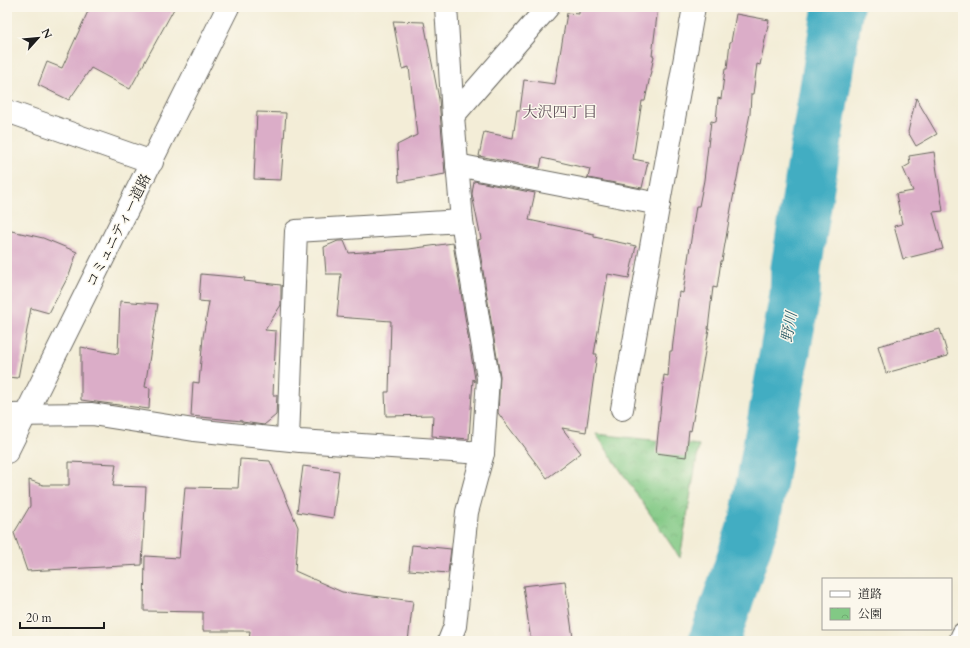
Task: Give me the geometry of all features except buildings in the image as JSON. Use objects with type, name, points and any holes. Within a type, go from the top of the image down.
[{"type":"street","name":"コミュニティー道路","points":[[7,452],[16,415],[152,162],[228,7]]},
{"type":"street","points":[[446,7],[462,221],[488,378],[483,453],[467,512],[455,626],[449,641]]},
{"type":"street","points":[[453,116],[548,7]]},
{"type":"street","points":[[622,409],[694,7]]},
{"type":"street","points":[[7,111],[152,162]]},
{"type":"street","points":[[457,165],[659,204]]},
{"type":"street","points":[[288,439],[296,231],[462,221]]},
{"type":"street","points":[[16,415],[92,414],[194,430],[288,439],[483,453]]},
{"type":"street","points":[[960,641],[963,634]]},
{"type":"green space","points":[[596,434],[699,445],[680,558]]},
{"type":"waterway","name":"野川","points":[[714,641],[755,520],[795,295],[796,268],[838,7]]},
{"type":"district","name":"大沢四丁目","points":[[560,112]]}]
